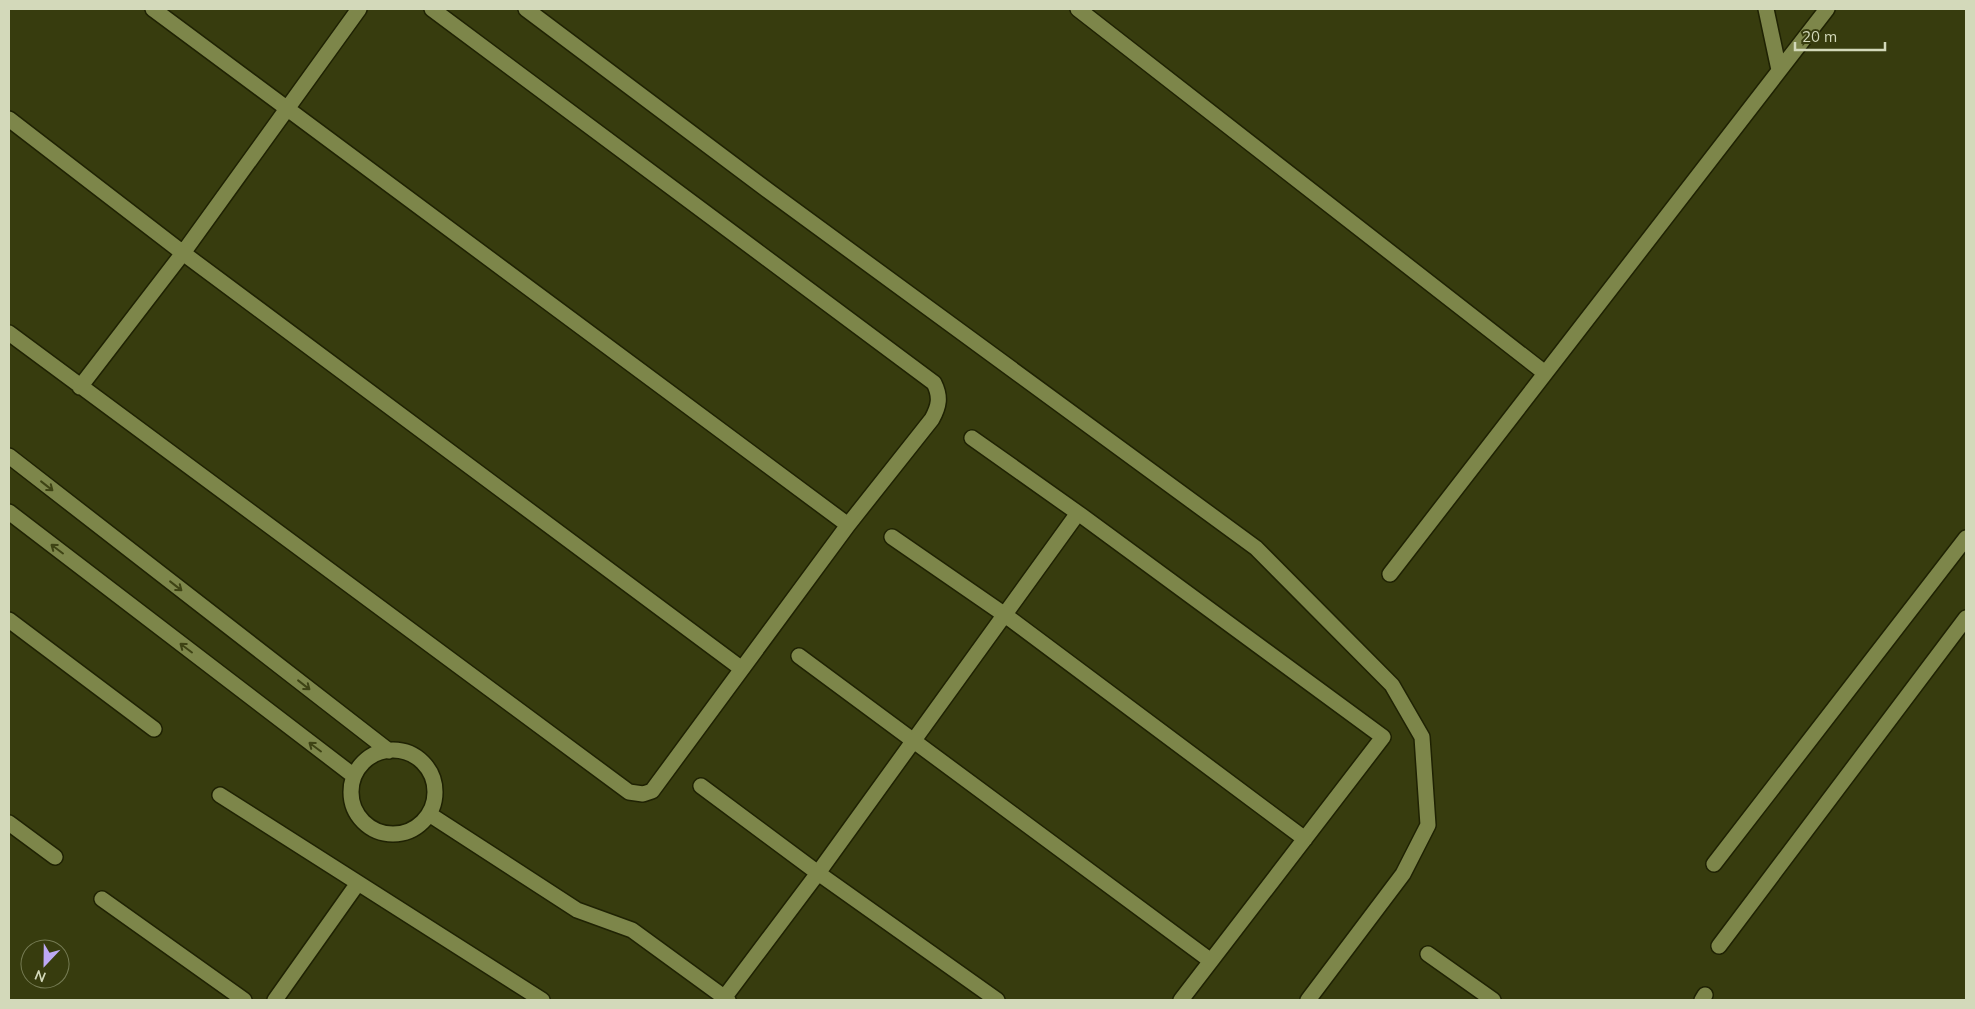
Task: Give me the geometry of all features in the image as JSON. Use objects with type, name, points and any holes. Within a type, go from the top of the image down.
[{"type":"street","points":[[153,9],[848,525]]},
{"type":"street","points":[[80,387],[183,253],[359,9]]},
{"type":"street","points":[[9,333],[629,792],[643,794],[652,791],[848,525],[932,419],[940,401],[939,392],[934,383],[432,9]]},
{"type":"street","points":[[526,9],[770,192],[1256,548],[1392,685],[1422,737],[1428,825],[1403,874],[1308,1000]]},
{"type":"street","points":[[1078,9],[1545,373]]},
{"type":"street","points":[[1766,9],[1779,70]]},
{"type":"street","points":[[1390,574],[1827,9]]},
{"type":"street","points":[[9,118],[183,253],[742,669]]},
{"type":"street","points":[[972,438],[1078,513],[1383,737],[1182,1000]]},
{"type":"street","points":[[12,465],[389,750],[412,755],[421,761],[434,781],[434,803],[422,823],[408,832],[391,834],[379,832],[369,827],[354,810],[351,787],[354,776],[368,759],[378,753],[389,750]]},
{"type":"street","points":[[9,512],[354,776]]},
{"type":"street","points":[[429,814],[577,910],[632,930],[726,999],[1078,513]]},
{"type":"street","points":[[892,537],[1004,614],[1305,839]]},
{"type":"street","points":[[1714,864],[1966,538]]},
{"type":"street","points":[[1719,946],[1966,618]]},
{"type":"street","points":[[9,620],[154,729]]},
{"type":"street","points":[[799,656],[1212,961]]},
{"type":"street","points":[[701,786],[818,873],[997,1000]]},
{"type":"street","points":[[220,795],[542,1000]]},
{"type":"street","points":[[9,823],[56,856]]},
{"type":"street","points":[[275,1000],[358,883]]},
{"type":"street","points":[[102,899],[244,1000]]},
{"type":"street","points":[[1428,954],[1494,1000]]}]
